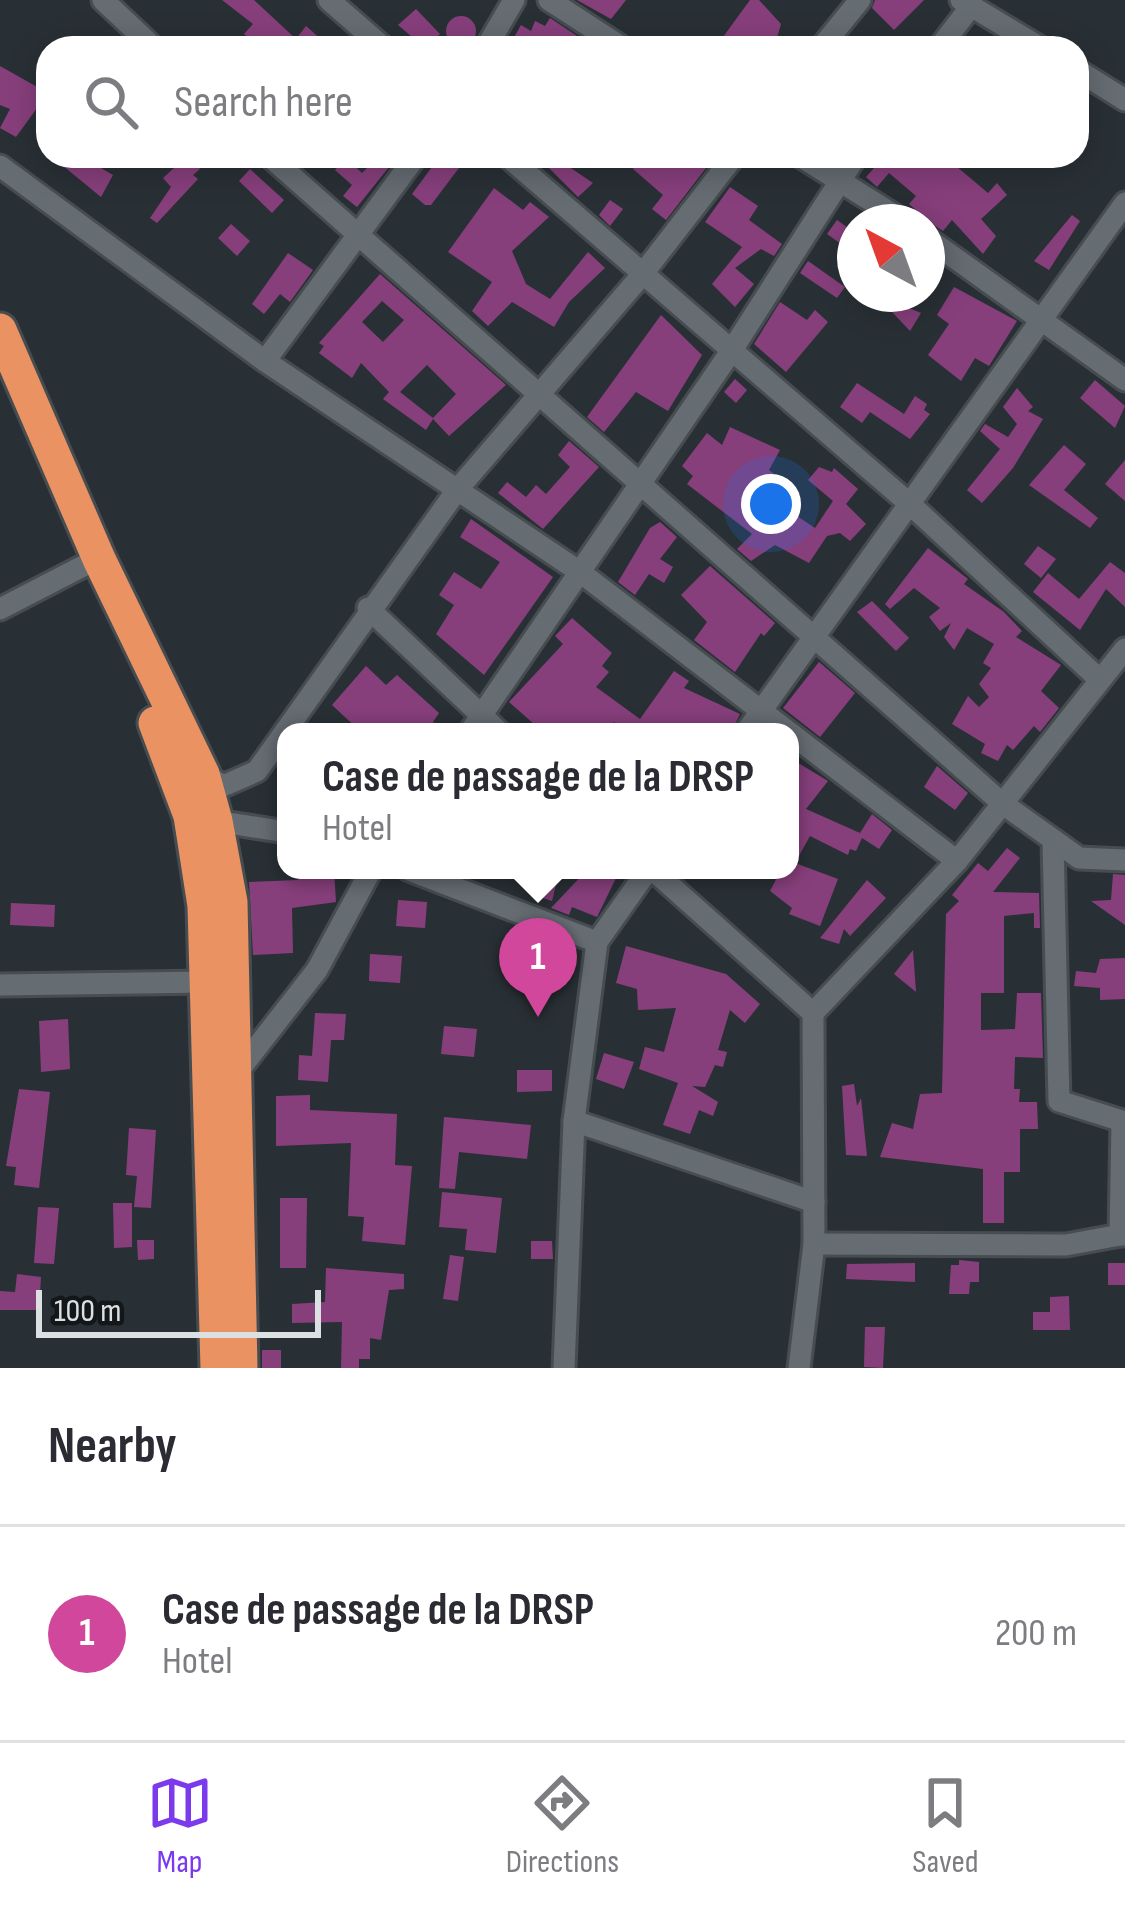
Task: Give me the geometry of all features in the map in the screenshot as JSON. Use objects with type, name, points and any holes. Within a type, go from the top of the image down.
[{"type":"highway","points":[[0,330],[99,559],[203,774],[216,821],[230,902],[241,1368]]},
{"type":"highway","points":[[0,370],[190,816],[208,982],[217,1368]]},
{"type":"street","points":[[103,0],[141,36]]},
{"type":"street","points":[[329,0],[370,36]]},
{"type":"street","points":[[492,36],[514,0]]},
{"type":"street","points":[[548,0],[604,36]]},
{"type":"street","points":[[831,36],[860,0]]},
{"type":"street","points":[[945,36],[966,2],[1021,36]]},
{"type":"street","points":[[1089,78],[1125,100]]},
{"type":"street","points":[[0,166],[265,362],[580,572],[782,723]]},
{"type":"street","points":[[282,168],[1003,804],[1078,858],[1125,860]]},
{"type":"street","points":[[265,362],[408,168]]},
{"type":"street","points":[[520,168],[911,505],[1099,679]]},
{"type":"street","points":[[289,723],[457,490],[536,392],[641,276],[725,168]]},
{"type":"street","points":[[823,168],[878,204]]},
{"type":"street","points":[[477,723],[732,350],[847,168]]},
{"type":"street","points":[[752,723],[1125,203]]},
{"type":"street","points":[[945,251],[1125,380]]},
{"type":"street","points":[[0,608],[85,565]]},
{"type":"street","points":[[368,608],[475,723]]},
{"type":"street","points":[[799,1368],[814,1244],[813,1013],[957,861],[1125,649]]},
{"type":"street","points":[[799,736],[957,861]]},
{"type":"street","points":[[203,774],[223,786],[256,771],[277,740]]},
{"type":"street","points":[[216,821],[277,831]]},
{"type":"street","points":[[814,1244],[1066,1245],[1123,1235],[1123,1120],[1058,1101],[1053,842]]},
{"type":"street","points":[[236,1075],[317,970],[366,879]]},
{"type":"street","points":[[432,879],[597,942]]},
{"type":"street","points":[[564,1368],[574,1120],[597,942],[644,879]]},
{"type":"street","points":[[661,879],[813,1013]]},
{"type":"street","points":[[0,985],[208,982]]},
{"type":"street","points":[[574,1120],[814,1202]]},
{"type":"building","points":[[222,0],[254,0],[293,36],[246,36],[253,24]]},
{"type":"building","points":[[577,0],[626,0],[611,19]]},
{"type":"building","points":[[750,0],[759,0],[781,24],[778,36],[724,36]]},
{"type":"building","points":[[875,0],[924,0],[894,30],[872,8]]},
{"type":"building","points":[[416,9],[440,34],[411,36],[398,25]]},
{"type":"building","points":[[455,17],[467,17],[475,25],[475,36],[447,36],[447,25]]},
{"type":"building","points":[[550,18],[577,36],[515,36],[521,25],[531,31],[535,21],[545,26]]},
{"type":"building","points":[[306,26],[317,36],[298,36]]},
{"type":"building","points":[[0,66],[36,86],[36,110],[16,137],[0,128],[10,109],[0,105]]},
{"type":"building","points":[[66,168],[101,168],[113,175],[101,197]]},
{"type":"building","points":[[174,168],[200,169],[193,175],[198,179],[157,223],[150,218],[171,187],[163,178]]},
{"type":"building","points":[[357,168],[362,173],[367,168],[388,168],[357,207],[343,196],[352,185],[335,170]]},
{"type":"building","points":[[431,168],[459,168],[431,205],[412,194]]},
{"type":"building","points":[[549,168],[571,168],[593,183],[578,197]]},
{"type":"building","points":[[706,168],[666,220],[652,209],[663,195],[633,169]]},
{"type":"building","points":[[874,168],[958,168],[988,193],[997,183],[1007,195],[981,219],[996,236],[983,254],[952,220],[945,229],[945,204],[909,204],[916,196],[889,173],[877,187],[866,177]]},
{"type":"building","points":[[250,169],[284,200],[272,213],[239,181]]},
{"type":"building","points":[[730,187],[758,206],[749,220],[782,244],[774,256],[761,249],[735,268],[754,284],[735,307],[712,284],[742,247],[705,222]]},
{"type":"building","points":[[494,188],[523,210],[530,202],[549,217],[512,251],[526,284],[550,299],[588,252],[605,268],[569,302],[554,327],[512,302],[488,326],[472,311],[492,282],[448,252]]},
{"type":"building","points":[[610,200],[623,209],[610,226],[599,215]]},
{"type":"building","points":[[1072,215],[1080,221],[1049,270],[1034,261]]},
{"type":"building","points":[[837,220],[837,241],[827,234]]},
{"type":"building","points":[[231,224],[250,241],[237,256],[218,238]]},
{"type":"building","points":[[288,253],[313,270],[290,302],[280,294],[264,314],[252,304]]},
{"type":"building","points":[[808,261],[837,281],[837,298],[800,273]]},
{"type":"building","points":[[380,274],[506,385],[449,436],[433,419],[426,430],[383,399],[389,392],[361,363],[352,378],[319,353],[324,346],[319,343]],"holes":[[[382,301],[404,320],[383,342],[362,322]],[[427,365],[456,394],[433,418],[400,392]]]},
{"type":"building","points":[[954,287],[1017,321],[989,366],[975,358],[961,381],[928,355],[949,324],[937,315],[945,312]]},
{"type":"building","points":[[780,302],[807,320],[815,310],[828,322],[786,372],[754,344]]},
{"type":"building","points":[[892,312],[921,313],[910,331]]},
{"type":"building","points":[[661,315],[702,355],[668,411],[636,392],[604,432],[587,417]]},
{"type":"building","points":[[735,379],[747,390],[736,403],[724,392]]},
{"type":"building","points":[[1095,380],[1125,406],[1115,428],[1080,398]]},
{"type":"building","points":[[857,383],[904,414],[915,396],[927,404],[924,410],[930,414],[910,439],[870,412],[862,423],[840,407]]},
{"type":"building","points":[[1017,388],[1033,407],[1028,411],[1043,419],[1013,468],[982,503],[967,490],[1000,449],[980,431],[985,424],[1008,437],[1017,424],[1003,407]]},
{"type":"building","points":[[730,427],[780,450],[769,470],[800,493],[788,510],[815,528],[833,501],[808,480],[819,467],[832,472],[834,468],[858,489],[846,504],[866,524],[850,541],[840,533],[827,536],[809,563],[775,545],[751,561],[737,549],[752,534],[687,484],[693,476],[682,466],[707,433],[722,445]]},
{"type":"building","points":[[569,441],[599,467],[543,529],[498,493],[507,482],[526,497],[536,485],[546,494],[570,467],[558,455]]},
{"type":"building","points":[[1064,445],[1086,464],[1064,490],[1098,518],[1090,528],[1029,485]]},
{"type":"building","points":[[1125,460],[1125,501],[1105,484]]},
{"type":"building","points":[[471,519],[553,577],[484,675],[436,634],[454,605],[439,595],[454,572],[481,589],[500,562],[460,537]]},
{"type":"building","points":[[660,522],[677,537],[660,559],[673,567],[664,583],[649,574],[635,595],[618,582],[650,528]]},
{"type":"building","points":[[1038,546],[1056,559],[1041,578],[1024,564]]},
{"type":"building","points":[[928,548],[968,579],[964,584],[1004,612],[1022,631],[1016,637],[1061,665],[1041,691],[1059,708],[1040,732],[1034,726],[1013,750],[1007,745],[998,761],[981,753],[985,744],[952,724],[968,696],[979,707],[989,697],[979,684],[991,668],[983,663],[994,644],[967,628],[954,650],[944,637],[951,623],[940,631],[929,617],[940,608],[914,588],[890,609],[885,604]]},
{"type":"building","points":[[1110,562],[1125,573],[1125,607],[1106,589],[1080,630],[1033,592],[1048,573],[1079,599]]},
{"type":"building","points":[[710,566],[775,623],[764,636],[761,633],[735,672],[694,640],[707,622],[681,595]]},
{"type":"building","points":[[872,601],[909,638],[896,651],[857,612]]},
{"type":"building","points":[[572,618],[612,653],[602,666],[609,672],[596,687],[640,719],[674,671],[689,681],[684,688],[740,714],[736,723],[533,723],[509,702],[563,644],[555,636]]},
{"type":"building","points":[[819,662],[855,693],[820,737],[783,708]]},
{"type":"building","points":[[366,666],[386,685],[397,675],[439,713],[434,723],[351,723],[332,705]]},
{"type":"building","points":[[799,763],[828,781],[806,809],[860,833],[872,814],[892,830],[879,849],[862,838],[856,851],[850,849],[848,855],[810,836],[799,856]]},
{"type":"building","points":[[937,766],[968,793],[955,810],[924,787]]},
{"type":"building","points":[[1007,848],[1020,858],[993,892],[1039,893],[1040,928],[1034,928],[1034,913],[1004,916],[1004,993],[981,993],[981,1030],[1015,1029],[1017,993],[1041,993],[1043,1058],[1015,1057],[1014,1089],[1020,1089],[1019,1102],[1037,1102],[1038,1129],[1020,1129],[1020,1172],[1004,1172],[1004,1223],[983,1223],[983,1169],[880,1157],[892,1123],[913,1129],[920,1094],[942,1093],[946,914],[959,901],[952,895],[978,863],[988,871]]},
{"type":"building","points":[[799,864],[838,879],[820,926],[789,914],[792,908],[770,891],[776,879],[799,879]]},
{"type":"building","points":[[1113,874],[1125,875],[1125,925],[1091,901],[1111,900]]},
{"type":"building","points":[[335,879],[336,902],[292,908],[293,953],[253,955],[249,882]]},
{"type":"building","points":[[542,879],[558,879],[552,901],[537,896]]},
{"type":"building","points":[[578,879],[616,879],[597,917],[572,907],[569,915],[551,908]]},
{"type":"building","points":[[867,880],[886,898],[850,936],[844,929],[839,944],[820,938]]},
{"type":"building","points":[[398,900],[427,902],[425,928],[396,926]]},
{"type":"building","points":[[11,903],[55,905],[54,927],[10,925]]},
{"type":"building","points":[[626,946],[726,974],[760,1004],[745,1023],[730,1010],[718,1050],[727,1052],[723,1067],[715,1065],[705,1087],[692,1086],[718,1102],[713,1116],[699,1110],[690,1134],[663,1125],[678,1083],[639,1069],[645,1047],[664,1052],[676,1008],[638,1010],[637,989],[616,983]]},
{"type":"building","points":[[913,950],[916,992],[894,974]]},
{"type":"building","points":[[370,954],[402,956],[400,983],[369,981]]},
{"type":"building","points":[[1125,958],[1125,999],[1100,1000],[1100,988],[1074,986],[1076,971],[1096,973],[1100,959]]},
{"type":"building","points":[[315,1013],[346,1014],[344,1040],[331,1040],[328,1082],[298,1080],[299,1055],[312,1056]]},
{"type":"building","points":[[68,1019],[70,1069],[41,1072],[39,1021]]},
{"type":"building","points":[[444,1026],[477,1029],[474,1057],[441,1054]]},
{"type":"building","points":[[604,1053],[634,1062],[624,1089],[596,1079]]},
{"type":"building","points":[[517,1070],[552,1070],[552,1091],[517,1092]]},
{"type":"building","points":[[854,1084],[857,1106],[861,1098],[867,1156],[846,1155],[842,1086]]},
{"type":"building","points":[[19,1089],[50,1092],[39,1188],[14,1185],[16,1167],[6,1166]]},
{"type":"building","points":[[310,1095],[310,1110],[397,1114],[395,1165],[412,1166],[405,1245],[362,1241],[364,1217],[348,1216],[351,1143],[276,1146],[276,1096]]},
{"type":"building","points":[[444,1117],[531,1125],[527,1159],[459,1152],[455,1189],[439,1188]]},
{"type":"building","points":[[129,1128],[156,1130],[151,1208],[134,1207],[137,1176],[126,1175]]},
{"type":"building","points":[[442,1192],[502,1198],[496,1253],[465,1250],[467,1229],[439,1227]]},
{"type":"building","points":[[280,1198],[307,1198],[306,1268],[280,1268]]},
{"type":"building","points":[[113,1203],[132,1203],[132,1247],[114,1248]]},
{"type":"building","points":[[38,1207],[59,1208],[54,1264],[34,1263]]},
{"type":"building","points":[[137,1240],[154,1240],[154,1259],[138,1260]]},
{"type":"building","points":[[531,1241],[552,1241],[553,1259],[531,1259]]},
{"type":"building","points":[[450,1255],[464,1257],[458,1301],[443,1299]]},
{"type":"building","points":[[959,1260],[979,1262],[979,1282],[970,1282],[969,1294],[949,1294],[951,1265],[959,1265]]},
{"type":"building","points":[[915,1263],[915,1282],[846,1279],[847,1264]]},
{"type":"building","points":[[1108,1263],[1125,1263],[1125,1285],[1108,1285]]},
{"type":"building","points":[[326,1268],[404,1274],[404,1289],[389,1290],[381,1340],[370,1338],[370,1359],[359,1359],[359,1368],[341,1368],[342,1322],[292,1323],[292,1304],[325,1302]]},
{"type":"building","points":[[17,1274],[41,1277],[39,1310],[0,1310],[0,1291],[15,1292]]},
{"type":"building","points":[[1069,1296],[1070,1330],[1033,1330],[1033,1312],[1050,1312],[1050,1297]]},
{"type":"building","points":[[865,1327],[885,1327],[883,1368],[864,1367]]},
{"type":"building","points":[[262,1350],[281,1350],[281,1368],[262,1368]]},
{"type":"place","name":"Case de passage de la DRSP","points":[[538,1017]]}]
